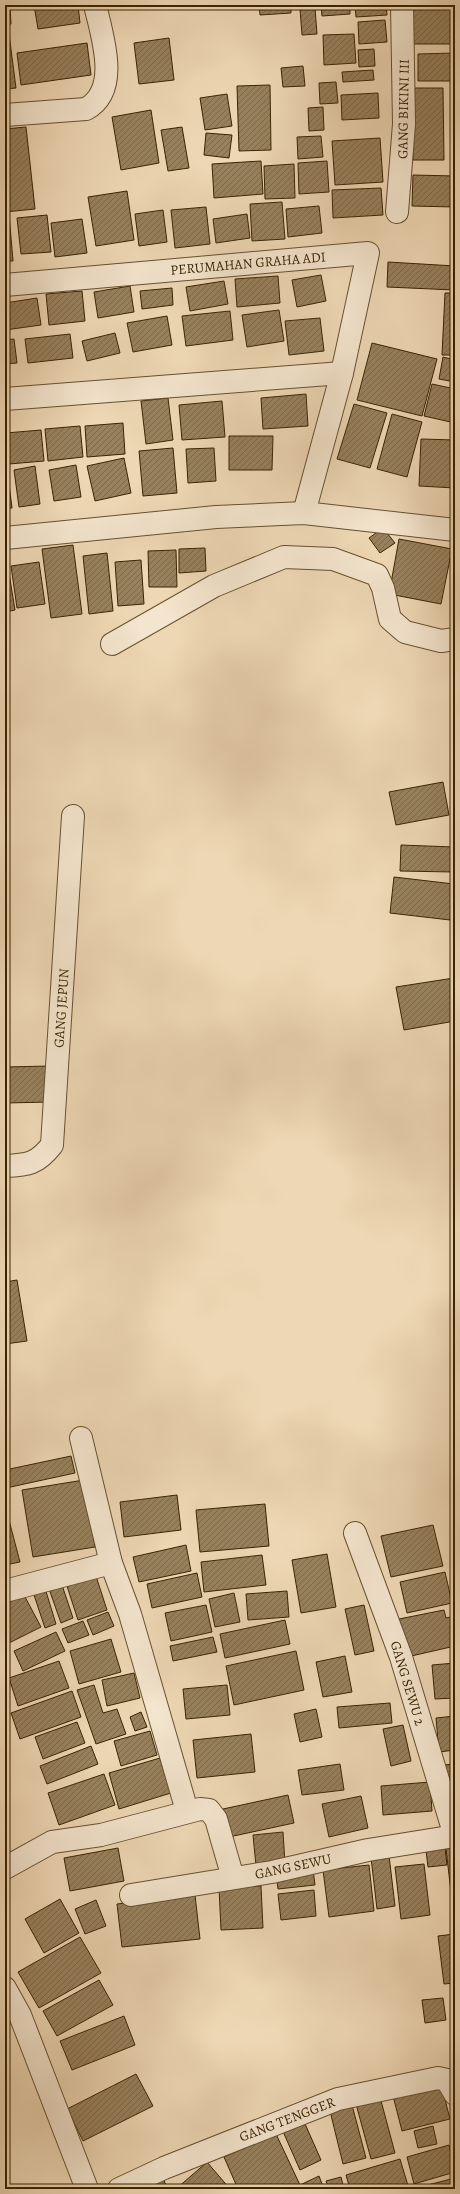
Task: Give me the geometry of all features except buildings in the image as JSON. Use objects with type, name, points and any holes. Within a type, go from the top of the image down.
[{"type":"street","points":[[5,115],[86,109],[96,103],[106,84],[106,67],[95,5]]},
{"type":"street","name":"GANG BIKINI III","points":[[397,212],[404,124],[402,5]]},
{"type":"street","name":"PERUMAHAN GRAHA ADI","points":[[5,285],[368,253],[342,373],[304,513]]},
{"type":"street","points":[[5,398],[342,373]]},
{"type":"street","points":[[5,538],[216,517],[304,513],[455,530]]},
{"type":"street","points":[[112,644],[214,586],[284,557],[333,559],[377,575],[383,588],[390,618],[405,632],[441,642],[455,639]]},
{"type":"street","name":"GANG JEPUN","points":[[5,1166],[22,1165],[42,1158],[52,1146],[73,816]]},
{"type":"street","points":[[81,1438],[111,1563],[130,1614],[187,1811]]},
{"type":"street","name":"GANG SEWU 2","points":[[355,1533],[401,1657],[455,1836]]},
{"type":"street","points":[[5,1591],[111,1563]]},
{"type":"street","points":[[5,1868],[32,1851],[52,1842],[101,1834],[187,1811],[204,1809],[213,1813],[233,1878]]},
{"type":"street","name":"GANG SEWU","points":[[131,1895],[272,1872],[368,1850],[455,1836]]},
{"type":"street","points":[[5,1988],[20,2015],[87,2189]]},
{"type":"street","name":"GANG TENGGER","points":[[119,2189],[164,2168],[338,2099],[438,2078],[447,2080],[455,2094]]}]
